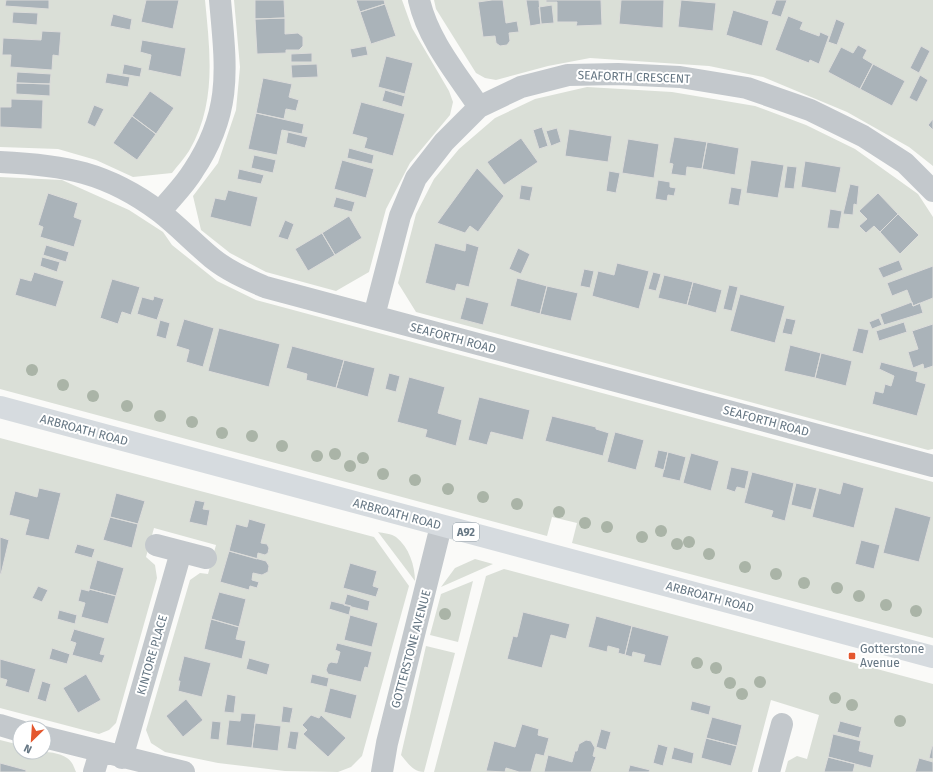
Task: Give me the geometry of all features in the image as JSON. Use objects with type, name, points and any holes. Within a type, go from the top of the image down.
[{"type":"main road","name":"ARBROATH ROAD","points":[[0,407],[933,657]]},
{"type":"street","points":[[160,212],[192,173],[210,143],[222,106],[226,68],[220,0]]},
{"type":"street","points":[[419,0],[422,13],[438,46],[479,107]]},
{"type":"street","name":"SEAFORTH CRESCENT","points":[[374,316],[400,216],[416,178],[444,142],[479,107],[521,87],[568,75],[618,74],[680,76],[747,88],[810,110],[863,136],[905,163],[933,191]]},
{"type":"street","name":"SEAFORTH ROAD","points":[[0,162],[47,164],[86,172],[121,187],[160,212],[213,259],[237,274],[266,288],[933,466]]},
{"type":"street","name":"GOTTERSTONE AVENUE","points":[[382,772],[386,743],[441,526]]},
{"type":"street","points":[[156,545],[206,558]]},
{"type":"street","name":"KINTORE PLACE","points":[[122,758],[181,552]]},
{"type":"street","points":[[769,772],[782,724]]},
{"type":"street","points":[[0,725],[12,729]]},
{"type":"street","points":[[52,741],[97,762],[122,758],[184,772]]},
{"type":"shaded area","points":[[0,0],[205,0],[210,58],[208,96],[198,133],[189,151],[172,173],[133,177],[96,160],[58,149],[0,147]]},
{"type":"shaded area","points":[[234,0],[402,0],[412,28],[449,91],[453,102],[450,115],[410,163],[386,209],[369,272],[336,291],[266,272],[230,253],[201,230],[193,196],[218,163],[236,110],[240,67]]},
{"type":"shaded area","points":[[434,0],[933,0],[933,166],[909,147],[847,112],[763,77],[709,66],[590,58],[548,66],[496,80],[485,78],[476,73],[436,9]]},
{"type":"shaded area","points":[[587,87],[672,92],[755,106],[806,125],[855,149],[918,194],[933,217],[933,449],[928,450],[416,312],[398,283],[416,214],[434,179],[459,149],[495,118],[535,99]]},
{"type":"shaded area","points":[[0,177],[62,180],[129,210],[163,232],[172,245],[217,281],[256,300],[933,482],[933,638],[572,543],[577,523],[552,517],[547,536],[0,389]]},
{"type":"shaded area","points":[[0,438],[374,537],[409,586],[362,756],[351,767],[338,772],[285,771],[218,763],[165,752],[151,743],[146,730],[190,580],[200,573],[208,574],[216,545],[154,528],[146,557],[155,565],[157,578],[116,723],[109,730],[99,734],[52,722],[52,720],[46,720],[0,708]]},
{"type":"shaded area","points":[[378,532],[394,536],[401,541],[408,551],[414,569],[415,581]]},
{"type":"shaded area","points":[[475,559],[493,564],[441,587],[455,568]]},
{"type":"shaded area","points":[[504,569],[933,684],[933,772],[785,772],[788,761],[797,756],[807,759],[819,715],[771,700],[752,772],[434,772],[486,576]]},
{"type":"shaded area","points":[[473,581],[458,642],[430,635],[441,594]]},
{"type":"shaded area","points":[[426,646],[455,653],[424,772],[420,772],[413,768],[401,755]]},
{"type":"shaded area","points":[[0,740],[12,743],[12,760],[52,760],[52,753],[57,754],[67,758],[73,764],[76,772],[0,772]]},
{"type":"building","points":[[6,0],[49,0],[49,9],[5,6]]},
{"type":"building","points":[[146,0],[179,0],[173,29],[141,22]]},
{"type":"building","points":[[255,0],[284,0],[285,18],[255,19]]},
{"type":"building","points":[[356,0],[384,0],[385,4],[360,12]]},
{"type":"building","points":[[503,0],[506,23],[517,21],[519,32],[509,33],[510,41],[507,45],[500,46],[496,43],[495,36],[483,37],[478,2]]},
{"type":"building","points":[[526,0],[539,0],[541,24],[530,26]]},
{"type":"building","points":[[546,0],[601,0],[602,25],[576,26],[577,22],[557,22],[557,2],[546,2]]},
{"type":"building","points":[[621,0],[664,0],[663,28],[619,24]]},
{"type":"building","points":[[681,0],[716,3],[713,31],[678,27]]},
{"type":"building","points":[[776,0],[787,0],[781,17],[771,14]]},
{"type":"building","points":[[385,4],[396,36],[371,44],[360,12]]},
{"type":"building","points":[[552,5],[554,23],[541,24],[539,7]]},
{"type":"building","points":[[733,10],[769,21],[762,46],[726,35]]},
{"type":"building","points":[[13,12],[38,13],[37,25],[12,23]]},
{"type":"building","points":[[113,14],[132,19],[130,30],[110,26]]},
{"type":"building","points":[[788,16],[803,22],[800,29],[819,36],[820,32],[829,36],[819,64],[810,60],[809,63],[775,50]]},
{"type":"building","points":[[285,18],[285,34],[298,33],[303,37],[303,46],[299,50],[286,50],[286,53],[257,54],[255,19]]},
{"type":"building","points":[[836,19],[845,23],[837,45],[828,42]]},
{"type":"building","points":[[42,31],[61,32],[59,56],[53,55],[52,70],[10,67],[11,55],[2,55],[3,38],[41,40]]},
{"type":"building","points":[[142,40],[186,48],[181,77],[148,70],[151,55],[140,52]]},
{"type":"building","points":[[858,45],[867,50],[863,58],[873,64],[860,89],[828,72],[841,47],[853,53]]},
{"type":"building","points":[[366,46],[368,55],[352,58],[350,49]]},
{"type":"building","points":[[921,46],[930,51],[919,73],[910,68]]},
{"type":"building","points":[[312,53],[312,62],[291,62],[291,54]]},
{"type":"building","points":[[386,56],[413,63],[405,94],[378,87]]},
{"type":"building","points":[[124,64],[142,68],[140,77],[122,74]]},
{"type":"building","points":[[317,64],[318,77],[292,78],[291,65]]},
{"type":"building","points":[[873,64],[905,81],[892,106],[860,89]]},
{"type":"building","points":[[17,72],[51,74],[50,84],[16,83]]},
{"type":"building","points":[[107,73],[130,77],[128,87],[105,83]]},
{"type":"building","points":[[920,75],[928,80],[917,102],[909,98]]},
{"type":"building","points":[[263,78],[292,84],[289,97],[299,100],[296,111],[286,109],[284,119],[256,113]]},
{"type":"building","points":[[16,83],[50,84],[50,96],[16,94]]},
{"type":"building","points":[[385,90],[405,96],[402,107],[382,101]]},
{"type":"building","points":[[150,91],[174,108],[156,134],[132,116]]},
{"type":"building","points":[[11,99],[43,100],[42,129],[0,127],[0,107],[11,107]]},
{"type":"building","points":[[361,102],[405,114],[393,156],[364,148],[367,138],[352,134]]},
{"type":"building","points":[[94,105],[104,109],[95,127],[87,123]]},
{"type":"building","points":[[256,113],[304,124],[302,134],[282,130],[277,155],[248,149]]},
{"type":"building","points":[[132,116],[156,134],[137,160],[113,143]]},
{"type":"building","points":[[933,119],[933,130],[928,125]]},
{"type":"building","points":[[542,127],[548,146],[539,149],[533,130]]},
{"type":"building","points":[[557,128],[561,142],[551,146],[546,131]]},
{"type":"building","points":[[569,129],[612,136],[608,162],[565,156]]},
{"type":"building","points":[[288,132],[308,137],[305,148],[286,143]]},
{"type":"building","points":[[674,137],[707,142],[702,169],[687,167],[686,176],[671,174],[673,164],[669,163]]},
{"type":"building","points":[[521,138],[538,162],[504,185],[487,162]]},
{"type":"building","points":[[628,139],[659,144],[654,178],[622,173]]},
{"type":"building","points":[[707,142],[739,148],[735,175],[702,169]]},
{"type":"building","points":[[349,148],[374,155],[372,164],[347,158]]},
{"type":"building","points":[[254,155],[276,160],[273,173],[251,168]]},
{"type":"building","points":[[342,160],[374,169],[366,198],[334,189]]},
{"type":"building","points":[[751,160],[784,165],[778,198],[746,193]]},
{"type":"building","points":[[805,161],[841,167],[836,193],[801,187]]},
{"type":"building","points":[[787,166],[797,167],[794,189],[784,188]]},
{"type":"building","points":[[477,168],[504,196],[478,232],[470,226],[465,233],[437,223]]},
{"type":"building","points":[[239,169],[264,175],[261,184],[237,179]]},
{"type":"building","points":[[609,171],[620,173],[616,193],[606,191]]},
{"type":"building","points":[[658,180],[670,182],[670,187],[676,188],[674,196],[668,195],[667,201],[655,199]]},
{"type":"building","points":[[850,184],[859,186],[857,205],[854,204],[853,215],[843,214]]},
{"type":"building","points":[[521,185],[533,187],[530,201],[519,199]]},
{"type":"building","points":[[731,187],[742,189],[739,206],[728,204]]},
{"type":"building","points":[[228,190],[258,197],[251,227],[210,217],[215,198],[225,200]]},
{"type":"building","points":[[48,193],[78,203],[74,217],[82,220],[74,247],[40,237],[43,227],[38,225]]},
{"type":"building","points":[[878,193],[898,214],[880,232],[874,226],[866,233],[859,226],[867,219],[859,211]]},
{"type":"building","points":[[336,197],[355,202],[352,212],[333,207]]},
{"type":"building","points":[[830,209],[842,211],[839,229],[827,228]]},
{"type":"building","points":[[898,214],[919,235],[900,254],[880,232]]},
{"type":"building","points":[[349,216],[362,238],[335,255],[322,233]]},
{"type":"building","points":[[285,220],[294,224],[288,240],[278,237]]},
{"type":"building","points":[[322,233],[335,255],[308,271],[295,249]]},
{"type":"building","points":[[435,243],[465,251],[466,243],[479,247],[469,287],[457,284],[455,291],[425,283]]},
{"type":"building","points":[[46,245],[69,252],[66,262],[43,255]]},
{"type":"building","points":[[518,248],[530,254],[521,274],[509,269]]},
{"type":"building","points":[[42,257],[60,262],[57,272],[40,266]]},
{"type":"building","points":[[899,260],[903,270],[883,278],[878,268]]},
{"type":"building","points":[[617,263],[649,271],[639,309],[592,296],[598,271],[614,275]]},
{"type":"building","points":[[933,266],[933,298],[913,306],[907,290],[892,296],[887,283]]},
{"type":"building","points":[[584,269],[594,271],[590,288],[580,286]]},
{"type":"building","points":[[34,272],[64,281],[56,307],[15,295],[20,278],[31,281]]},
{"type":"building","points":[[653,272],[661,274],[656,291],[648,289]]},
{"type":"building","points":[[664,275],[693,282],[687,305],[658,298]]},
{"type":"building","points":[[517,278],[547,286],[540,314],[510,306]]},
{"type":"building","points":[[112,279],[140,287],[131,315],[122,312],[118,324],[100,318]]},
{"type":"building","points":[[693,282],[722,290],[716,313],[687,305]]},
{"type":"building","points":[[729,285],[738,287],[732,311],[723,309]]},
{"type":"building","points":[[547,286],[578,293],[571,321],[540,314]]},
{"type":"building","points":[[740,294],[785,306],[775,343],[730,331]]},
{"type":"building","points":[[154,296],[164,299],[157,320],[137,314],[142,297],[153,300]]},
{"type":"building","points":[[466,297],[489,303],[483,325],[460,319]]},
{"type":"building","points":[[912,302],[913,306],[920,303],[923,313],[884,325],[880,314]]},
{"type":"building","points":[[786,318],[796,320],[792,335],[782,333]]},
{"type":"building","points":[[879,318],[882,325],[872,329],[869,322]]},
{"type":"building","points":[[184,319],[214,328],[203,367],[186,362],[189,350],[176,346]]},
{"type":"building","points":[[160,320],[170,323],[166,339],[156,336]]},
{"type":"building","points":[[904,322],[907,332],[879,341],[876,331]]},
{"type":"building","points":[[933,324],[933,366],[924,369],[923,364],[913,368],[908,352],[918,349],[912,331]]},
{"type":"building","points":[[219,328],[280,344],[269,387],[208,371]]},
{"type":"building","points":[[858,328],[869,330],[863,354],[852,351]]},
{"type":"building","points":[[790,345],[821,353],[815,378],[784,371]]},
{"type":"building","points":[[292,346],[344,360],[336,388],[306,380],[307,374],[286,368]]},
{"type":"building","points":[[821,353],[852,361],[846,386],[815,378]]},
{"type":"building","points":[[344,360],[375,368],[368,397],[336,388]]},
{"type":"building","points":[[881,362],[918,372],[916,381],[926,384],[917,416],[872,404],[875,391],[883,393],[885,384],[891,386],[894,376],[879,369]]},
{"type":"building","points":[[389,373],[400,376],[396,392],[385,389]]},
{"type":"building","points":[[409,377],[445,387],[438,413],[462,420],[456,446],[425,437],[427,430],[397,422]]},
{"type":"building","points":[[479,397],[530,410],[523,440],[491,432],[487,445],[468,440]]},
{"type":"building","points":[[552,416],[596,427],[596,429],[609,433],[603,456],[545,441]]},
{"type":"building","points":[[615,432],[644,440],[636,470],[607,462]]},
{"type":"building","points":[[658,450],[668,452],[664,470],[654,467]]},
{"type":"building","points":[[668,452],[686,457],[680,481],[662,477]]},
{"type":"building","points":[[691,453],[719,461],[711,491],[683,483]]},
{"type":"building","points":[[731,467],[749,471],[745,489],[737,487],[735,492],[726,489]]},
{"type":"building","points":[[752,472],[794,483],[785,521],[771,517],[773,511],[744,503]]},
{"type":"building","points":[[843,482],[864,488],[854,528],[812,517],[819,488],[840,494]]},
{"type":"building","points":[[796,483],[817,488],[811,510],[791,505]]},
{"type":"building","points":[[39,488],[61,493],[49,540],[25,535],[29,520],[9,515],[15,491],[37,497]]},
{"type":"building","points":[[116,493],[145,501],[138,524],[110,517]]},
{"type":"building","points":[[195,500],[205,502],[203,509],[210,510],[207,526],[189,522]]},
{"type":"building","points":[[895,507],[931,517],[919,562],[883,553]]},
{"type":"building","points":[[110,517],[138,524],[132,548],[103,540]]},
{"type":"building","points":[[249,519],[266,524],[261,543],[267,544],[269,548],[268,553],[265,555],[258,553],[257,559],[229,551],[236,524],[247,527]]},
{"type":"building","points":[[0,537],[9,540],[1,574],[0,574]]},
{"type":"building","points":[[861,540],[880,545],[874,569],[855,564]]},
{"type":"building","points":[[77,544],[95,549],[92,558],[74,553]]},
{"type":"building","points":[[229,551],[266,561],[269,566],[268,572],[262,575],[253,573],[252,580],[259,582],[257,588],[250,586],[249,590],[220,582]]},
{"type":"building","points":[[97,560],[124,568],[116,596],[89,589]]},
{"type":"building","points":[[350,563],[377,571],[373,586],[379,588],[376,597],[343,588]]},
{"type":"building","points":[[38,586],[48,590],[42,602],[32,598]]},
{"type":"building","points":[[81,589],[89,591],[89,589],[116,596],[108,624],[81,617],[85,603],[78,601]]},
{"type":"building","points":[[219,592],[246,599],[239,627],[211,619]]},
{"type":"building","points":[[347,594],[370,601],[368,611],[344,605]]},
{"type":"building","points":[[331,601],[351,606],[349,615],[329,609]]},
{"type":"building","points":[[59,610],[77,615],[75,624],[57,619]]},
{"type":"building","points":[[523,612],[570,624],[566,639],[551,635],[542,668],[507,659],[513,636],[517,637]]},
{"type":"building","points":[[350,615],[378,623],[372,647],[344,640]]},
{"type":"building","points":[[596,616],[632,626],[625,655],[618,653],[619,649],[608,646],[607,652],[588,647]]},
{"type":"building","points":[[211,619],[239,627],[236,639],[246,641],[242,659],[204,649]]},
{"type":"building","points":[[632,626],[669,636],[661,666],[643,662],[645,655],[633,652],[632,657],[625,655]]},
{"type":"building","points":[[74,629],[105,638],[100,654],[105,655],[102,663],[72,655],[76,643],[70,641]]},
{"type":"building","points":[[337,643],[372,652],[368,668],[365,667],[361,682],[328,674],[326,670],[328,664],[331,662],[337,663],[340,652],[335,650]]},
{"type":"building","points":[[52,648],[70,654],[67,664],[49,659]]},
{"type":"building","points":[[184,656],[211,663],[202,697],[178,691],[180,681],[178,681]]},
{"type":"building","points":[[249,658],[270,664],[267,675],[246,669]]},
{"type":"building","points":[[0,659],[36,669],[29,693],[5,686],[7,680],[0,678]]},
{"type":"building","points":[[86,674],[101,700],[78,713],[63,688]]},
{"type":"building","points":[[312,674],[329,678],[327,687],[310,683]]},
{"type":"building","points":[[42,681],[51,684],[46,702],[37,699]]},
{"type":"building","points":[[330,688],[357,695],[351,719],[324,712]]},
{"type":"building","points":[[227,694],[236,696],[234,713],[224,712]]},
{"type":"building","points":[[186,699],[203,720],[183,737],[166,716]]},
{"type":"building","points":[[692,701],[711,706],[709,715],[690,710]]},
{"type":"building","points":[[283,706],[293,708],[290,723],[281,722]]},
{"type":"building","points":[[241,713],[256,714],[252,748],[226,745],[229,720],[240,721]]},
{"type":"building","points":[[311,715],[319,718],[321,715],[346,738],[328,757],[303,734],[307,730],[302,725]]},
{"type":"building","points":[[712,717],[742,725],[737,746],[706,738]]},
{"type":"building","points":[[212,721],[221,722],[219,740],[210,739]]},
{"type":"building","points":[[840,721],[862,727],[859,738],[837,732]]},
{"type":"building","points":[[255,723],[281,726],[278,751],[252,748]]},
{"type":"building","points":[[522,724],[539,729],[538,735],[549,738],[544,756],[536,754],[531,772],[519,772],[506,768],[505,772],[486,771],[494,741],[515,747]]},
{"type":"building","points":[[601,729],[611,732],[606,750],[596,747]]},
{"type":"building","points":[[290,731],[299,732],[296,750],[287,748]]},
{"type":"building","points":[[833,734],[861,741],[859,751],[874,755],[871,768],[828,757]]},
{"type":"building","points":[[706,738],[737,746],[731,766],[701,758]]},
{"type":"building","points":[[586,740],[591,741],[595,748],[593,756],[596,757],[591,772],[544,772],[548,755],[572,762],[579,744]]},
{"type":"building","points":[[658,744],[668,747],[663,766],[653,763]]},
{"type":"building","points":[[933,746],[933,759],[929,758]]},
{"type":"building","points":[[674,747],[694,753],[692,764],[671,759]]},
{"type":"building","points":[[828,757],[855,764],[853,772],[824,772]]},
{"type":"building","points":[[919,758],[933,762],[933,772],[915,772]]},
{"type":"building","points":[[0,763],[26,770],[26,772],[0,772]]},
{"type":"building","points":[[630,765],[650,770],[649,772],[628,772]]},
{"type":"place","name":"Gotterstone Avenue","points":[[852,656]]}]
